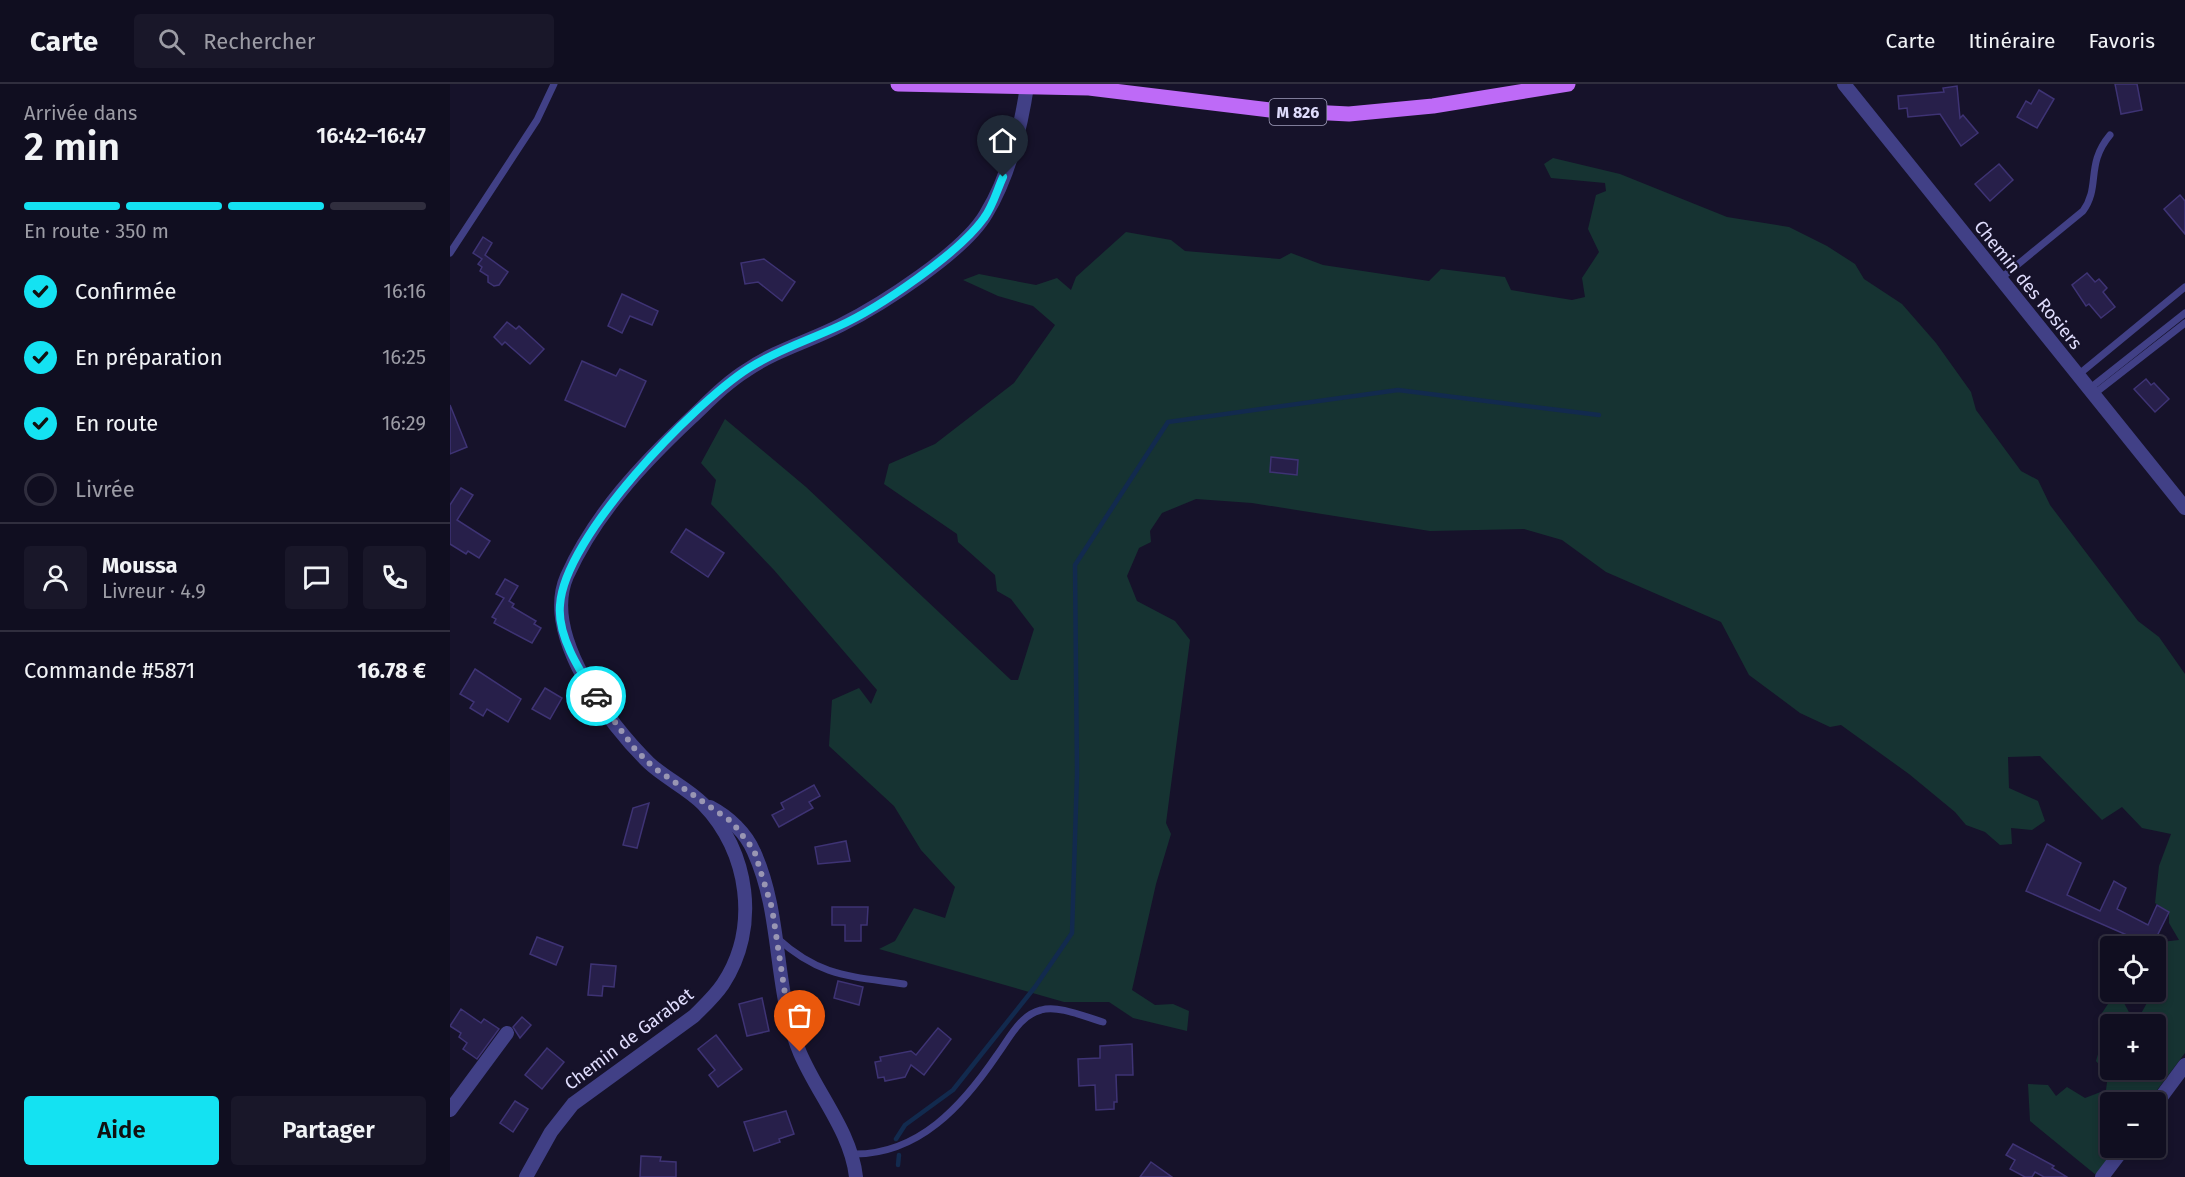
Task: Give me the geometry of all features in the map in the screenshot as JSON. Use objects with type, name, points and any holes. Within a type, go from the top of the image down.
[{"type":"main road","name":"M 826","points":[[898,84],[1089,88],[1270,110],[1349,114],[1433,106],[1568,84]]},
{"type":"street","name":"Chemin des Rosiers","points":[[1844,84],[2185,508]]},
{"type":"street","name":"Chemin de Garabet","points":[[526,1177],[551,1132],[573,1104],[694,1016],[723,984],[733,965],[746,915],[744,882],[732,846],[701,802],[653,767],[634,748],[586,680],[560,619],[561,594],[568,573],[597,523],[634,475],[731,381],[772,355],[842,325],[869,309],[965,240],[986,216],[1003,177],[1026,86]]},
{"type":"street","points":[[701,802],[732,822],[754,850],[772,908],[789,1020],[800,1052],[853,1154],[856,1177]]},
{"type":"street","points":[[450,1110],[507,1033]]},
{"type":"street","points":[[2165,1092],[2185,1065]]},
{"type":"street","points":[[2102,1177],[2116,1158]]},
{"type":"lane","points":[[450,253],[537,120],[554,84]]},
{"type":"lane","points":[[2000,279],[2083,211],[2091,196],[2096,156],[2110,135]]},
{"type":"lane","points":[[2078,375],[2185,287]]},
{"type":"lane","points":[[2092,392],[2185,313]]},
{"type":"lane","points":[[2092,392],[2185,323]]},
{"type":"lane","points":[[777,938],[798,957],[821,969],[904,984]]},
{"type":"lane","points":[[853,1154],[879,1154],[905,1146],[934,1126],[962,1101],[1015,1028],[1034,1012],[1043,1009],[1061,1010],[1103,1022]]},
{"type":"green space","points":[[1553,158],[1620,174],[1727,217],[1789,227],[1827,246],[1855,264],[1864,279],[1902,304],[1936,343],[1971,392],[1976,410],[2021,471],[2038,480],[2050,505],[2138,621],[2159,637],[2185,674],[2185,1053],[2166,1078],[2166,1014],[2141,1014],[2147,1002],[2166,1002],[2166,941],[2179,940],[2169,923],[2169,912],[2155,903],[2159,866],[2171,834],[2142,828],[2122,807],[2102,820],[2040,756],[2008,757],[2009,788],[2038,801],[2045,821],[2032,830],[2011,828],[2012,844],[2000,845],[1985,832],[1966,825],[1955,812],[1909,774],[1841,725],[1830,727],[1800,713],[1749,675],[1721,622],[1606,572],[1562,540],[1524,529],[1430,531],[1252,503],[1196,499],[1162,513],[1150,531],[1151,542],[1139,548],[1127,576],[1137,601],[1175,621],[1190,640],[1166,823],[1171,834],[1156,884],[1132,990],[1155,1005],[1173,1004],[1189,1011],[1187,1031],[1133,1018],[1109,1002],[1064,1002],[879,949],[895,941],[914,908],[945,918],[955,887],[921,850],[894,806],[829,746],[832,700],[859,688],[871,704],[877,690],[774,570],[711,504],[716,480],[701,463],[725,419],[806,487],[1011,680],[1018,680],[1034,629],[1011,599],[997,591],[995,575],[958,542],[957,534],[884,484],[889,464],[935,444],[1014,383],[1055,325],[1033,306],[998,296],[963,280],[979,274],[1036,285],[1057,278],[1071,290],[1076,277],[1126,232],[1171,240],[1185,251],[1280,259],[1291,253],[1323,265],[1429,281],[1441,269],[1505,277],[1511,290],[1572,300],[1585,297],[1582,278],[1599,252],[1588,229],[1596,195],[1606,191],[1605,183],[1551,178],[1544,164]]},
{"type":"green space","points":[[2109,1002],[2124,1003],[2130,1014],[2102,1013]]},
{"type":"green space","points":[[2100,1047],[2100,1066],[2096,1061]]},
{"type":"green space","points":[[2107,1080],[2165,1080],[2156,1092],[2101,1092],[2106,1090]]},
{"type":"green space","points":[[2028,1084],[2048,1085],[2056,1096],[2067,1087],[2085,1098],[2100,1092],[2100,1158],[2108,1158],[2096,1175],[2030,1121]]},
{"type":"building","points":[[2115,84],[2137,84],[2142,110],[2121,114]]},
{"type":"building","points":[[1957,86],[1960,118],[1963,115],[1978,133],[1961,146],[1940,114],[1908,117],[1907,108],[1899,109],[1898,96],[1944,92],[1943,88]]},
{"type":"building","points":[[2039,90],[2054,99],[2037,128],[2017,117],[2026,101],[2031,104]]},
{"type":"building","points":[[1999,164],[2013,180],[1990,201],[1975,184]]},
{"type":"building","points":[[2180,195],[2185,201],[2185,234],[2164,209]]},
{"type":"building","points":[[483,237],[492,243],[485,255],[508,272],[499,285],[494,286],[488,282],[488,276],[480,271],[482,267],[478,264],[482,259],[473,253]]},
{"type":"building","points":[[764,259],[795,282],[782,301],[758,282],[745,284],[741,263]]},
{"type":"building","points":[[2087,273],[2095,282],[2099,279],[2107,288],[2103,292],[2115,307],[2101,318],[2089,304],[2086,306],[2072,285]]},
{"type":"building","points":[[622,294],[658,311],[652,325],[630,316],[622,333],[608,326]]},
{"type":"building","points":[[507,322],[516,329],[519,326],[544,349],[530,364],[505,342],[502,345],[494,337]]},
{"type":"building","points":[[582,361],[616,376],[620,369],[646,381],[625,427],[565,400]]},
{"type":"building","points":[[2146,379],[2151,385],[2154,383],[2169,399],[2155,412],[2134,389]]},
{"type":"building","points":[[450,405],[467,447],[450,454]]},
{"type":"building","points":[[1271,457],[1298,460],[1297,475],[1270,472]]},
{"type":"building","points":[[461,488],[473,495],[457,520],[490,541],[479,558],[468,551],[466,554],[450,544],[450,505]]},
{"type":"building","points":[[686,529],[724,553],[708,577],[671,552]]},
{"type":"building","points":[[505,579],[518,586],[509,601],[514,604],[512,607],[536,621],[534,624],[541,628],[532,643],[494,623],[496,619],[492,617],[504,598],[496,594]]},
{"type":"building","points":[[475,669],[521,699],[508,722],[487,709],[483,716],[470,708],[474,702],[460,694]]},
{"type":"building","points":[[545,688],[562,698],[550,719],[532,709]]},
{"type":"building","points":[[814,785],[820,796],[809,802],[813,808],[779,827],[772,815],[784,809],[781,803]]},
{"type":"building","points":[[649,803],[637,848],[623,845],[633,808]]},
{"type":"building","points":[[846,841],[850,861],[818,864],[815,847]]},
{"type":"building","points":[[2047,844],[2081,863],[2067,895],[2100,911],[2114,881],[2126,888],[2117,909],[2148,925],[2157,905],[2169,912],[2157,936],[2129,936],[2026,891]]},
{"type":"building","points":[[832,907],[868,907],[867,925],[861,925],[861,941],[845,941],[845,925],[832,925]]},
{"type":"building","points":[[537,937],[563,947],[556,965],[530,954]]},
{"type":"building","points":[[591,964],[616,966],[614,987],[603,986],[602,996],[588,995]]},
{"type":"building","points":[[838,981],[863,987],[859,1005],[834,998]]},
{"type":"building","points":[[762,998],[769,1031],[747,1036],[739,1004]]},
{"type":"building","points":[[461,1009],[481,1023],[484,1019],[499,1029],[477,1059],[463,1049],[467,1043],[459,1037],[461,1033],[450,1026]]},
{"type":"building","points":[[522,1017],[531,1025],[520,1038],[513,1027]]},
{"type":"building","points":[[938,1028],[951,1039],[924,1075],[911,1065],[905,1077],[885,1081],[884,1077],[878,1078],[875,1062],[881,1061],[880,1057],[911,1051],[916,1055]]},
{"type":"building","points":[[716,1035],[742,1069],[718,1087],[709,1075],[715,1070],[698,1049]]},
{"type":"building","points":[[1132,1044],[1133,1075],[1116,1075],[1117,1102],[1114,1102],[1114,1109],[1096,1110],[1095,1085],[1079,1086],[1078,1059],[1100,1058],[1100,1046]]},
{"type":"building","points":[[547,1048],[564,1062],[542,1089],[525,1075]]},
{"type":"building","points":[[515,1101],[528,1109],[513,1132],[500,1123]]},
{"type":"building","points":[[786,1111],[794,1134],[779,1139],[780,1142],[754,1151],[744,1122]]},
{"type":"building","points":[[2013,1144],[2054,1166],[2052,1168],[2067,1177],[2044,1177],[2035,1172],[2032,1177],[2025,1177],[2010,1169],[2015,1160],[2006,1155]]},
{"type":"building","points":[[641,1156],[661,1157],[660,1161],[676,1162],[676,1177],[640,1177]]},
{"type":"building","points":[[1151,1162],[1172,1177],[1140,1177]]},
{"type":"waterway","points":[[896,1139],[905,1125],[953,1090],[1035,987],[1072,933],[1077,774],[1075,565],[1168,422],[1398,390],[1599,415]]},
{"type":"waterway","points":[[898,1165],[899,1155]]},
{"type":"way so far","points":[[596,696],[617,727],[653,767],[732,822],[754,850],[772,908],[789,1020],[800,1052]]},
{"type":"route","points":[[596,696],[563,631],[559,607],[564,582],[572,565],[615,498],[661,447],[731,381],[772,355],[856,317],[940,261],[965,240],[986,216],[1003,177]]}]
